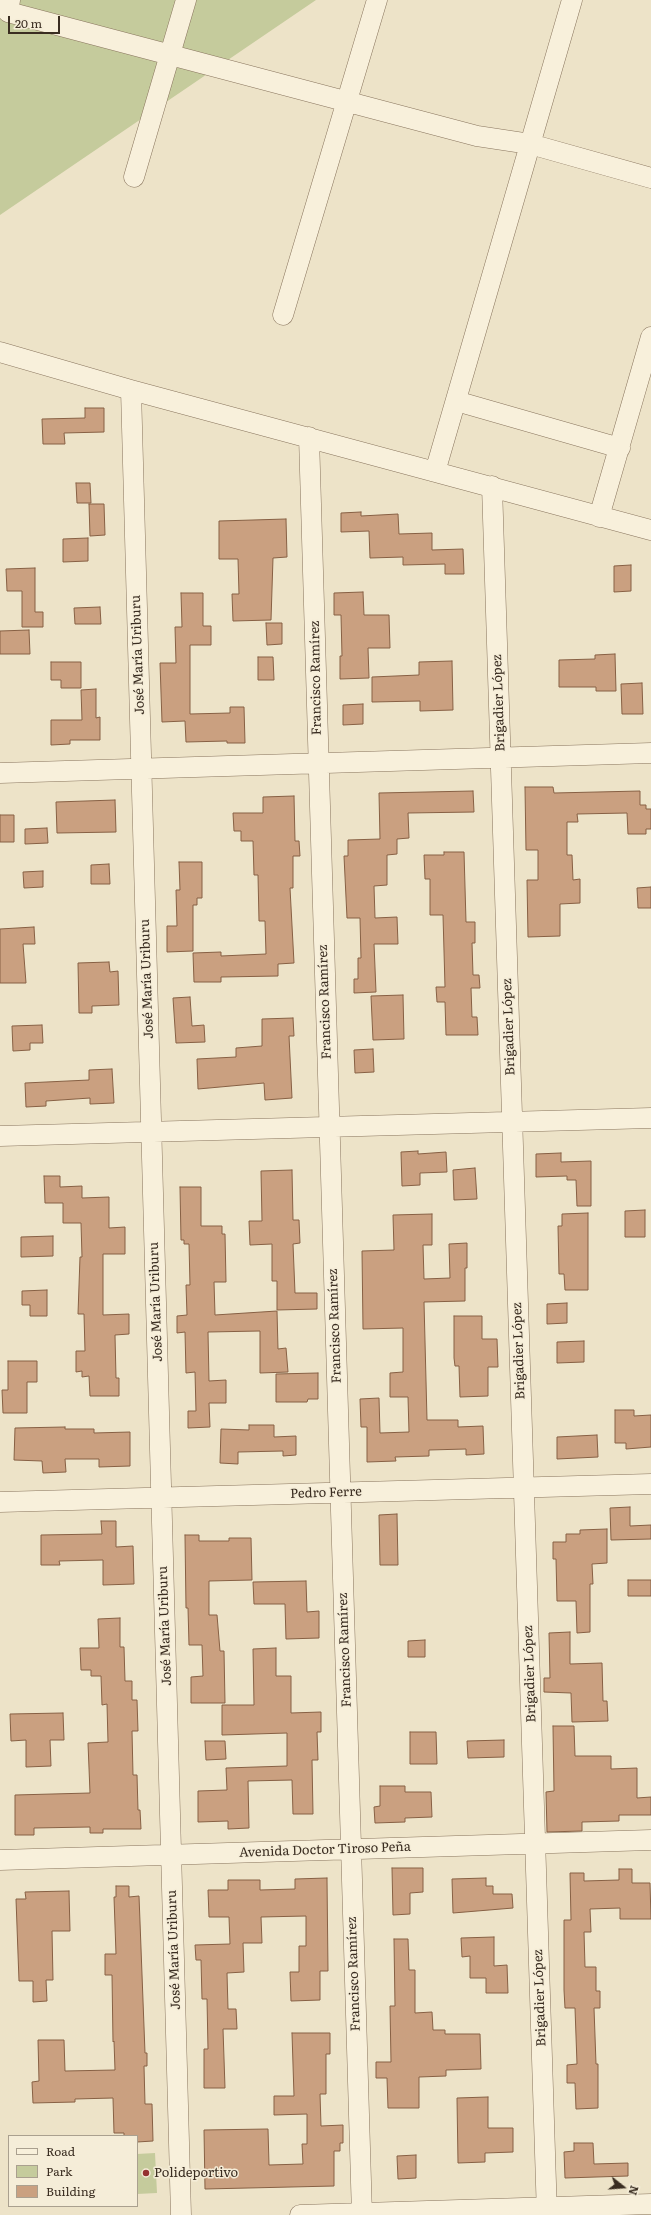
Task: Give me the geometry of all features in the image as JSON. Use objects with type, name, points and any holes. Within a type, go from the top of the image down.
[{"type":"street","points":[[10,0],[8,12],[477,136],[530,144],[651,178]]},
{"type":"street","points":[[134,177],[186,0]]},
{"type":"street","points":[[283,315],[377,0]]},
{"type":"street","points":[[435,472],[572,0]]},
{"type":"street","points":[[599,517],[651,337]]},
{"type":"street","points":[[0,352],[131,390],[651,530]]},
{"type":"street","name":"José María Uriburu","points":[[131,390],[181,2215]]},
{"type":"street","points":[[456,402],[620,448]]},
{"type":"street","name":"Francisco Ramírez","points":[[309,437],[362,2214]]},
{"type":"street","name":"Brigadier López","points":[[492,486],[547,2211]]},
{"type":"street","points":[[0,773],[651,753]]},
{"type":"street","points":[[0,1136],[651,1118]]},
{"type":"street","name":"Pedro Ferre","points":[[0,1502],[651,1484]]},
{"type":"street","name":"Avenida Doctor Tiroso Peña","points":[[0,1860],[651,1840]]},
{"type":"street","points":[[300,2215],[547,2211],[651,2204]]},
{"type":"green space","points":[[0,0],[316,0],[0,215]]},
{"type":"green space","name":"Polideportivo","points":[[155,2153],[157,2193],[138,2194],[138,2154]]},
{"type":"building","points":[[85,408],[104,408],[104,432],[64,433],[65,444],[43,444],[42,419],[85,418]]},
{"type":"building","points":[[76,483],[90,483],[91,503],[77,503]]},
{"type":"building","points":[[89,504],[104,504],[105,535],[90,536]]},
{"type":"building","points":[[361,512],[361,516],[398,514],[399,534],[432,533],[432,550],[463,549],[464,574],[445,574],[445,564],[403,565],[403,557],[370,558],[369,531],[341,532],[341,513]]},
{"type":"building","points":[[286,519],[287,557],[273,558],[271,620],[233,621],[232,594],[239,594],[238,559],[219,559],[219,521]]},
{"type":"building","points":[[88,538],[88,561],[63,562],[63,539]]},
{"type":"building","points":[[631,565],[631,591],[614,592],[614,566]]},
{"type":"building","points":[[35,568],[35,612],[43,612],[43,627],[22,627],[22,591],[7,591],[6,569]]},
{"type":"building","points":[[363,592],[364,615],[389,615],[390,648],[368,648],[369,678],[340,679],[340,656],[342,656],[341,615],[334,615],[334,593]]},
{"type":"building","points":[[181,593],[203,593],[203,626],[211,626],[211,645],[190,645],[190,714],[230,713],[230,707],[244,707],[245,743],[227,743],[227,741],[186,742],[185,721],[162,722],[160,663],[176,663],[175,627],[182,627]]},
{"type":"building","points":[[100,607],[101,624],[75,624],[74,608]]},
{"type":"building","points":[[266,623],[282,623],[282,644],[267,645]]},
{"type":"building","points":[[29,630],[30,654],[0,654],[0,631]]},
{"type":"building","points":[[615,654],[616,691],[596,691],[596,687],[559,687],[559,660],[595,659],[595,655]]},
{"type":"building","points":[[258,657],[273,657],[274,680],[258,680]]},
{"type":"building","points":[[452,661],[453,710],[420,711],[420,701],[372,702],[372,677],[419,675],[419,662]]},
{"type":"building","points":[[51,662],[81,662],[81,688],[61,688],[61,680],[51,680]]},
{"type":"building","points":[[642,683],[643,714],[622,714],[621,684]]},
{"type":"building","points":[[96,689],[96,718],[100,717],[100,740],[70,740],[70,744],[51,745],[51,720],[82,720],[81,690]]},
{"type":"building","points":[[363,704],[363,724],[343,725],[343,705]]},
{"type":"building","points":[[525,787],[553,787],[554,793],[640,791],[640,805],[646,805],[646,809],[651,809],[651,829],[646,829],[646,834],[628,834],[627,813],[577,814],[578,822],[567,822],[567,855],[572,855],[573,880],[580,879],[580,903],[560,904],[560,936],[528,937],[527,880],[538,880],[538,850],[526,850]]},
{"type":"building","points":[[473,791],[474,812],[408,813],[409,838],[397,839],[397,854],[387,855],[387,885],[374,886],[375,918],[397,917],[398,944],[374,944],[376,992],[354,993],[354,979],[358,979],[358,958],[361,958],[360,918],[347,918],[344,856],[348,856],[348,840],[380,839],[379,793]]},
{"type":"building","points":[[294,796],[295,841],[299,841],[300,856],[293,856],[293,888],[290,888],[294,963],[278,964],[278,976],[221,977],[221,982],[194,982],[193,953],[221,952],[221,956],[266,954],[265,921],[259,921],[258,875],[254,875],[253,841],[241,841],[241,831],[234,831],[233,813],[263,813],[263,797]]},
{"type":"building","points":[[115,800],[116,832],[57,833],[56,802]]},
{"type":"building","points":[[0,815],[14,815],[14,842],[0,842]]},
{"type":"building","points":[[47,828],[48,843],[25,844],[25,829]]},
{"type":"building","points":[[444,852],[464,852],[466,922],[475,922],[475,943],[472,943],[473,975],[479,975],[480,988],[471,988],[472,1017],[477,1017],[478,1035],[446,1035],[445,1002],[437,1002],[436,987],[445,987],[443,915],[430,915],[430,879],[425,879],[424,855],[444,855]]},
{"type":"building","points":[[179,862],[202,862],[202,898],[197,898],[197,905],[193,905],[193,951],[167,952],[167,926],[177,926],[176,890],[180,890]]},
{"type":"building","points":[[109,864],[110,884],[91,884],[91,865]]},
{"type":"building","points":[[43,871],[43,887],[24,888],[23,872]]},
{"type":"building","points":[[651,887],[651,908],[638,908],[637,888]]},
{"type":"building","points":[[34,927],[35,944],[23,944],[26,983],[0,983],[0,929]]},
{"type":"building","points":[[109,962],[110,972],[118,971],[119,1005],[92,1006],[92,1013],[79,1013],[78,963]]},
{"type":"building","points":[[403,995],[404,1039],[373,1040],[371,996]]},
{"type":"building","points":[[190,997],[192,1026],[204,1025],[205,1042],[176,1043],[173,998]]},
{"type":"building","points":[[293,1018],[294,1036],[289,1036],[292,1098],[265,1100],[264,1083],[198,1089],[197,1059],[236,1057],[236,1048],[262,1046],[262,1019]]},
{"type":"building","points":[[42,1025],[43,1043],[30,1043],[30,1050],[13,1051],[12,1026]]},
{"type":"building","points":[[373,1049],[374,1072],[355,1073],[354,1050]]},
{"type":"building","points":[[112,1069],[114,1103],[90,1104],[90,1098],[46,1101],[46,1106],[26,1107],[25,1083],[89,1080],[89,1070]]},
{"type":"building","points":[[418,1151],[418,1154],[446,1152],[447,1172],[420,1173],[420,1185],[402,1186],[401,1152]]},
{"type":"building","points":[[561,1153],[561,1162],[591,1161],[591,1206],[577,1206],[576,1180],[567,1180],[567,1176],[536,1177],[536,1154]]},
{"type":"building","points":[[475,1168],[477,1199],[454,1200],[453,1170]]},
{"type":"building","points":[[292,1170],[293,1220],[299,1220],[300,1243],[293,1244],[295,1293],[317,1293],[317,1309],[277,1310],[277,1281],[272,1281],[272,1244],[250,1245],[249,1221],[262,1221],[261,1171]]},
{"type":"building","points":[[44,1176],[60,1176],[60,1187],[82,1186],[82,1198],[109,1197],[109,1228],[125,1227],[125,1254],[103,1254],[103,1315],[129,1314],[129,1334],[115,1335],[116,1378],[119,1378],[119,1396],[90,1396],[89,1376],[82,1377],[82,1371],[76,1372],[76,1351],[85,1351],[84,1314],[78,1314],[80,1257],[82,1257],[81,1223],[63,1223],[63,1203],[45,1203]]},
{"type":"building","points":[[180,1187],[201,1187],[201,1226],[222,1226],[222,1234],[225,1234],[226,1282],[214,1282],[215,1315],[277,1311],[278,1349],[286,1348],[288,1372],[260,1373],[260,1331],[208,1332],[209,1381],[226,1380],[226,1403],[209,1403],[210,1427],[188,1428],[188,1411],[196,1411],[195,1372],[186,1373],[185,1332],[177,1333],[177,1316],[187,1315],[186,1285],[190,1285],[189,1244],[184,1244],[184,1240],[181,1240]]},
{"type":"building","points":[[645,1210],[645,1237],[625,1237],[625,1211]]},
{"type":"building","points":[[588,1213],[588,1290],[565,1290],[564,1274],[559,1274],[558,1226],[562,1226],[562,1214]]},
{"type":"building","points":[[432,1214],[432,1245],[423,1245],[424,1279],[450,1278],[449,1244],[467,1243],[467,1268],[465,1268],[465,1301],[424,1302],[427,1420],[458,1420],[458,1427],[483,1426],[484,1454],[466,1455],[466,1449],[429,1450],[429,1456],[395,1457],[396,1461],[367,1462],[367,1427],[361,1427],[360,1399],[379,1398],[380,1433],[409,1432],[408,1397],[390,1397],[390,1373],[403,1372],[403,1328],[363,1329],[362,1251],[394,1250],[393,1215]]},
{"type":"building","points":[[53,1236],[53,1256],[21,1257],[21,1237]]},
{"type":"building","points":[[47,1290],[47,1316],[30,1316],[30,1305],[22,1305],[22,1291]]},
{"type":"building","points":[[567,1303],[567,1323],[547,1324],[547,1304]]},
{"type":"building","points":[[454,1316],[482,1316],[482,1339],[497,1339],[498,1367],[488,1367],[488,1396],[460,1397],[459,1366],[455,1366],[454,1358]]},
{"type":"building","points":[[584,1341],[584,1362],[557,1363],[557,1342]]},
{"type":"building","points":[[8,1361],[37,1361],[37,1382],[27,1382],[27,1413],[3,1413],[2,1390],[8,1390]]},
{"type":"building","points":[[318,1373],[318,1399],[308,1399],[307,1402],[276,1402],[276,1374]]},
{"type":"building","points":[[615,1410],[634,1410],[634,1416],[651,1415],[651,1447],[626,1449],[626,1443],[615,1443]]},
{"type":"building","points":[[249,1425],[274,1425],[274,1437],[296,1436],[296,1455],[283,1456],[283,1451],[238,1452],[238,1464],[220,1463],[221,1429],[249,1430]]},
{"type":"building","points":[[65,1427],[65,1429],[94,1429],[94,1433],[130,1432],[130,1466],[99,1467],[99,1459],[65,1459],[66,1472],[43,1473],[42,1461],[14,1460],[15,1428]]},
{"type":"building","points":[[597,1435],[598,1457],[557,1459],[557,1437]]},
{"type":"building","points":[[630,1507],[630,1526],[651,1525],[651,1539],[611,1540],[610,1508]]},
{"type":"building","points":[[397,1514],[398,1565],[380,1565],[379,1515]]},
{"type":"building","points":[[101,1521],[116,1521],[116,1547],[133,1546],[134,1584],[103,1585],[103,1560],[59,1561],[60,1565],[41,1565],[41,1535],[102,1534]]},
{"type":"building","points":[[607,1529],[607,1563],[592,1564],[593,1584],[590,1584],[590,1632],[577,1633],[576,1601],[557,1601],[556,1559],[553,1559],[553,1542],[566,1542],[566,1534],[580,1534],[580,1530]]},
{"type":"building","points":[[185,1535],[199,1535],[199,1541],[229,1541],[229,1538],[251,1538],[252,1580],[209,1581],[209,1615],[217,1615],[220,1651],[224,1651],[225,1703],[191,1703],[191,1677],[203,1676],[202,1645],[189,1645],[188,1608],[186,1608]]},
{"type":"building","points":[[628,1580],[651,1580],[651,1596],[628,1596]]},
{"type":"building","points":[[306,1581],[307,1612],[319,1611],[319,1638],[286,1639],[285,1604],[254,1604],[253,1582]]},
{"type":"building","points":[[120,1618],[120,1647],[124,1647],[125,1681],[132,1681],[132,1700],[137,1700],[138,1731],[132,1731],[133,1775],[137,1775],[138,1810],[140,1810],[141,1829],[103,1829],[103,1833],[90,1833],[90,1827],[34,1828],[34,1835],[15,1835],[15,1795],[90,1793],[88,1743],[108,1742],[107,1704],[102,1705],[101,1676],[91,1676],[91,1670],[81,1670],[80,1648],[99,1648],[98,1619]]},
{"type":"building","points":[[570,1632],[570,1664],[602,1663],[603,1701],[607,1701],[608,1721],[572,1722],[571,1693],[544,1692],[544,1678],[550,1678],[549,1633]]},
{"type":"building","points":[[425,1640],[425,1657],[408,1657],[408,1641]]},
{"type":"building","points":[[276,1648],[276,1676],[291,1676],[291,1713],[321,1712],[321,1732],[317,1732],[318,1760],[312,1760],[313,1814],[293,1814],[292,1780],[248,1781],[249,1828],[228,1829],[228,1821],[198,1822],[198,1791],[227,1790],[226,1768],[287,1766],[287,1733],[222,1735],[222,1705],[254,1705],[253,1649]]},
{"type":"building","points":[[63,1713],[64,1740],[50,1740],[51,1766],[26,1767],[26,1740],[11,1741],[10,1714]]},
{"type":"building","points":[[553,1726],[574,1726],[575,1756],[611,1756],[611,1769],[637,1768],[637,1798],[651,1797],[651,1815],[619,1815],[619,1821],[582,1822],[582,1831],[547,1832],[546,1792],[554,1791]]},
{"type":"building","points":[[410,1732],[436,1732],[437,1764],[410,1764]]},
{"type":"building","points":[[504,1740],[504,1757],[468,1758],[467,1741]]},
{"type":"building","points":[[205,1741],[225,1741],[226,1759],[206,1760]]},
{"type":"building","points":[[380,1786],[405,1786],[405,1792],[431,1792],[432,1817],[405,1818],[405,1822],[375,1823],[374,1807],[380,1806]]},
{"type":"building","points":[[392,1868],[423,1868],[423,1892],[410,1893],[410,1914],[393,1915]]},
{"type":"building","points":[[619,1869],[632,1869],[632,1883],[650,1883],[651,1919],[620,1919],[620,1908],[590,1909],[591,1932],[584,1932],[585,1967],[596,1967],[596,1991],[600,1991],[600,2008],[594,2008],[596,2064],[598,2064],[598,2108],[576,2109],[575,2083],[567,2083],[567,2065],[577,2064],[575,2008],[565,2008],[564,1990],[564,1920],[571,1920],[570,1873],[584,1873],[584,1881],[619,1880]]},
{"type":"building","points":[[327,1878],[328,1971],[320,1971],[320,2000],[291,2001],[290,1972],[299,1972],[299,1946],[306,1946],[306,1916],[261,1917],[262,1943],[243,1943],[244,1972],[227,1973],[228,2009],[236,2009],[237,2029],[223,2029],[225,2088],[204,2088],[204,2049],[208,2049],[207,1999],[202,1999],[201,1960],[196,1960],[195,1945],[230,1944],[229,1917],[209,1917],[208,1890],[228,1890],[228,1880],[260,1880],[260,1890],[295,1889],[295,1879]]},
{"type":"building","points":[[486,1878],[486,1886],[493,1886],[493,1894],[512,1894],[513,1908],[453,1913],[452,1879]]},
{"type":"building","points":[[116,1886],[129,1886],[129,1897],[139,1896],[145,2053],[147,2053],[147,2066],[144,2066],[145,2104],[152,2104],[153,2141],[138,2142],[138,2135],[114,2133],[113,2098],[75,2099],[75,2102],[33,2103],[32,2082],[39,2081],[38,2040],[64,2040],[65,2071],[115,2070],[112,1975],[105,1975],[105,1954],[116,1954],[114,1897],[116,1897]]},
{"type":"building","points":[[69,1891],[70,1931],[52,1931],[53,1980],[46,1980],[47,2001],[33,2002],[33,1981],[19,1981],[16,1899],[26,1899],[25,1892]]},
{"type":"building","points":[[494,1937],[494,1966],[507,1965],[508,1993],[486,1993],[486,1978],[470,1978],[470,1956],[462,1957],[461,1938]]},
{"type":"building","points":[[394,1939],[408,1939],[409,1970],[415,1970],[415,2013],[432,2012],[433,2030],[445,2030],[445,2034],[480,2034],[481,2069],[446,2070],[446,2076],[419,2077],[419,2108],[388,2108],[387,2078],[376,2078],[376,2062],[391,2062],[390,2006],[395,2006]]},
{"type":"building","points":[[292,2033],[330,2033],[330,2054],[326,2054],[326,2094],[320,2094],[321,2126],[343,2125],[343,2143],[340,2143],[340,2151],[334,2151],[334,2186],[205,2189],[204,2130],[268,2129],[269,2165],[303,2164],[302,2144],[307,2144],[307,2114],[274,2115],[274,2096],[294,2096]]},
{"type":"building","points":[[488,2097],[488,2128],[513,2128],[513,2152],[485,2153],[485,2162],[458,2163],[457,2098]]},
{"type":"building","points":[[574,2143],[593,2143],[594,2164],[628,2163],[628,2176],[565,2178],[564,2152],[574,2151]]},
{"type":"building","points":[[416,2155],[416,2178],[398,2179],[397,2156]]},
{"type":"place","name":"Polideportivo","points":[[146,2173]]}]
